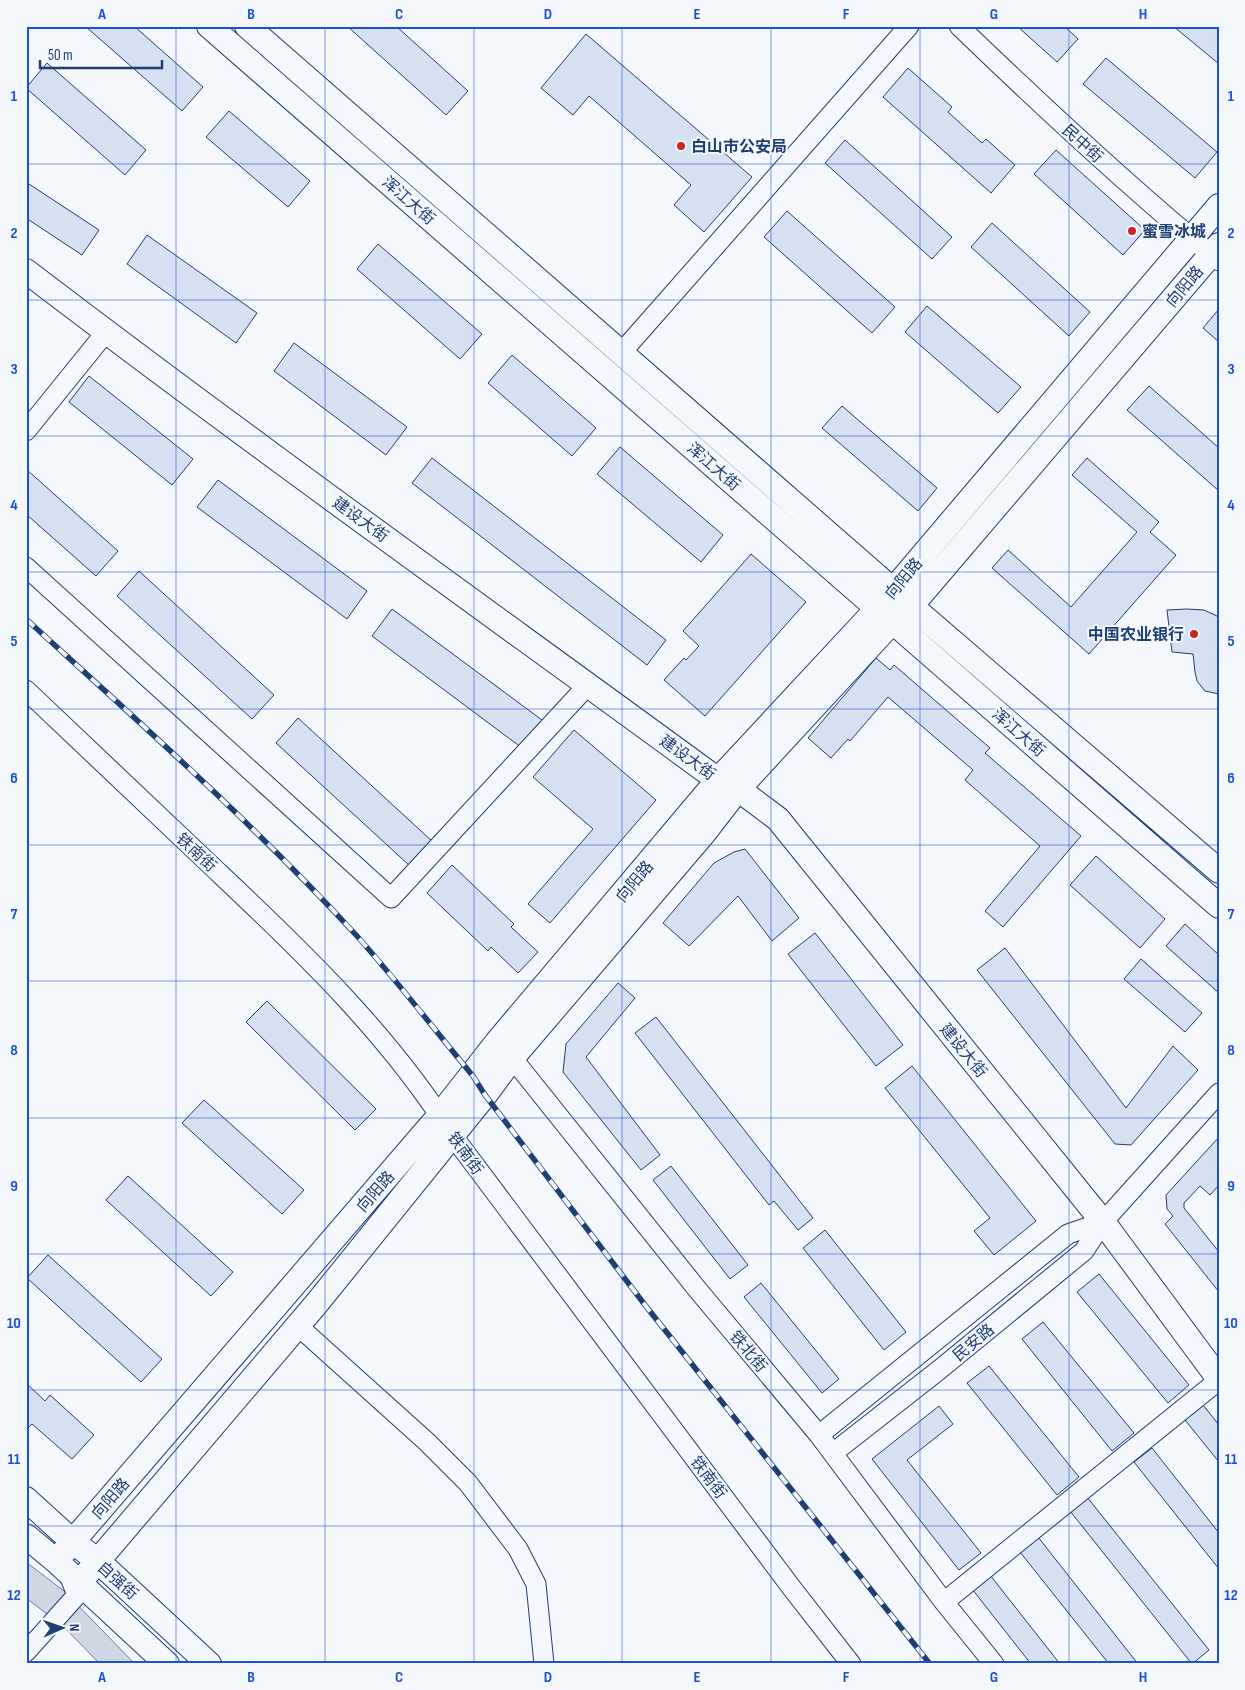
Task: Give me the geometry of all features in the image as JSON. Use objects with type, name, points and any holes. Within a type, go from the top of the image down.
[{"type":"main road","name":"浑江大街","points":[[209,26],[1219,906]]},
{"type":"main road","name":"浑江大街","points":[[247,26],[911,606],[1219,871]]},
{"type":"main road","name":"向阳路","points":[[70,1577],[72,1541],[440,1115],[506,1049],[704,833],[728,784],[885,615],[893,589],[1219,206]]},
{"type":"main road","name":"向阳路","points":[[885,615],[911,606],[1216,254]]},
{"type":"main road","name":"建设大街","points":[[26,271],[106,332],[588,685],[778,819],[1103,1222],[1219,1380]]},
{"type":"main road","name":"向阳路","points":[[70,1577],[98,1561],[298,1326],[485,1096],[506,1049]]},
{"type":"main road","name":"自强街","points":[[26,1499],[72,1541],[98,1561],[209,1664]]},
{"type":"main road","name":"自强街","points":[[26,1536],[168,1664]]},
{"type":"street","points":[[621,352],[910,26]]},
{"type":"street","name":"民中街","points":[[959,26],[1068,130],[1191,239],[1216,254]]},
{"type":"street","points":[[26,431],[106,332]]},
{"type":"street","points":[[26,567],[391,898],[588,685]]},
{"type":"street","name":"铁南街","points":[[26,690],[281,932],[367,1020],[440,1115],[453,1136],[791,1587],[851,1664]]},
{"type":"street","name":"铁北街","points":[[506,1049],[697,1289],[819,1435],[944,1602],[994,1664]]},
{"type":"street","name":"民安路","points":[[833,1453],[939,1370],[1084,1251],[1103,1222],[1219,1093]]},
{"type":"street","name":"民安路","points":[[819,1435],[1068,1234],[1103,1222]]},
{"type":"street","points":[[298,1326],[427,1442],[468,1483],[518,1550],[536,1584],[544,1664]]},
{"type":"street","points":[[944,1602],[1219,1380]]},
{"type":"street","points":[[26,1652],[51,1623],[70,1577]]},
{"type":"shaded area","points":[[26,1562],[64,1591],[135,1664],[100,1664],[64,1627],[26,1598]]},
{"type":"building","points":[[85,26],[134,26],[203,87],[182,111]]},
{"type":"building","points":[[347,26],[396,26],[468,91],[446,115]]},
{"type":"building","points":[[1017,26],[1064,26],[1078,39],[1057,62]]},
{"type":"building","points":[[1173,26],[1219,26],[1219,64]]},
{"type":"building","name":"白山市公安局","points":[[586,34],[752,177],[704,232],[674,205],[691,185],[589,96],[573,115],[541,88]]},
{"type":"building","points":[[1106,58],[1217,152],[1195,178],[1083,84]]},
{"type":"building","points":[[47,63],[146,150],[125,175],[26,88]]},
{"type":"building","points":[[908,68],[952,107],[948,112],[982,143],[986,139],[1015,165],[991,193],[883,97]]},
{"type":"building","points":[[229,111],[310,181],[288,207],[206,137]]},
{"type":"building","points":[[845,140],[952,237],[932,259],[825,163]]},
{"type":"building","points":[[1056,150],[1145,230],[1123,255],[1034,174]]},
{"type":"building","points":[[26,182],[99,230],[82,255],[26,218]]},
{"type":"building","points":[[787,211],[895,307],[872,333],[764,237]]},
{"type":"building","points":[[992,223],[1090,312],[1069,336],[971,247]]},
{"type":"building","points":[[147,235],[257,313],[236,343],[127,264]]},
{"type":"building","points":[[378,244],[482,334],[460,359],[357,269]]},
{"type":"building","points":[[927,306],[1021,387],[998,413],[905,332]]},
{"type":"building","points":[[1219,309],[1219,342],[1203,328]]},
{"type":"building","points":[[294,343],[407,427],[386,455],[274,371]]},
{"type":"building","points":[[512,355],[596,428],[572,456],[488,383]]},
{"type":"building","points":[[89,376],[193,459],[172,485],[69,402]]},
{"type":"building","points":[[1149,386],[1219,448],[1219,491],[1127,410]]},
{"type":"building","points":[[842,406],[937,488],[918,511],[822,428]]},
{"type":"building","points":[[620,447],[723,535],[701,562],[597,474]]},
{"type":"building","points":[[432,458],[666,640],[647,665],[412,483]]},
{"type":"building","points":[[1087,458],[1159,522],[1150,532],[1176,555],[1089,654],[992,568],[1008,550],[1071,607],[1137,532],[1072,475]]},
{"type":"building","points":[[26,469],[118,551],[96,576],[26,514]]},
{"type":"building","points":[[218,480],[367,591],[347,619],[197,507]]},
{"type":"building","points":[[751,554],[806,602],[705,716],[664,680],[684,658],[686,660],[699,646],[683,631]]},
{"type":"building","points":[[139,571],[274,695],[252,719],[117,596]]},
{"type":"building","points":[[392,609],[542,720],[522,748],[372,636]]},
{"type":"building","name":"中国农业银行","points":[[1167,610],[1204,610],[1219,617],[1219,694],[1205,691],[1197,681],[1193,654],[1172,652]]},
{"type":"building","points":[[876,658],[890,670],[894,665],[990,748],[985,753],[1081,836],[1003,927],[985,911],[1040,846],[965,780],[973,770],[888,697],[850,741],[848,739],[831,758],[808,738]]},
{"type":"building","points":[[298,718],[433,842],[411,867],[276,743]]},
{"type":"building","points":[[574,730],[656,800],[550,923],[528,904],[593,829],[533,777]]},
{"type":"building","points":[[745,849],[799,918],[772,941],[738,896],[689,946],[663,923],[714,863],[734,852]]},
{"type":"building","points":[[1096,856],[1165,919],[1140,948],[1070,885]]},
{"type":"building","points":[[452,865],[514,924],[511,927],[538,952],[518,973],[491,947],[488,951],[427,893]]},
{"type":"building","points":[[1185,924],[1219,955],[1219,993],[1166,946]]},
{"type":"building","points":[[815,933],[903,1045],[876,1066],[788,954]]},
{"type":"building","points":[[1005,948],[1126,1108],[1173,1046],[1198,1070],[1131,1145],[1115,1144],[977,970]]},
{"type":"building","points":[[1141,959],[1202,1013],[1185,1032],[1124,979]]},
{"type":"building","points":[[618,983],[635,998],[586,1057],[660,1155],[641,1170],[563,1072],[566,1044]]},
{"type":"building","points":[[267,1001],[376,1109],[355,1130],[246,1022]]},
{"type":"building","points":[[656,1017],[813,1218],[798,1230],[774,1201],[769,1205],[635,1033]]},
{"type":"building","points":[[912,1066],[1036,1221],[994,1255],[974,1231],[990,1218],[885,1088]]},
{"type":"building","points":[[204,1100],[304,1190],[282,1214],[182,1123]]},
{"type":"building","points":[[1219,1137],[1219,1185],[1210,1195],[1200,1186],[1184,1203],[1184,1208],[1219,1252],[1219,1292],[1165,1224],[1173,1216],[1167,1209],[1166,1195]]},
{"type":"building","points":[[671,1166],[748,1265],[730,1279],[653,1180]]},
{"type":"building","points":[[128,1176],[233,1272],[211,1296],[106,1200]]},
{"type":"building","points":[[825,1230],[906,1332],[884,1350],[803,1248]]},
{"type":"building","points":[[48,1255],[162,1359],[141,1382],[27,1278]]},
{"type":"building","points":[[1099,1274],[1189,1385],[1168,1403],[1077,1292]]},
{"type":"building","points":[[761,1283],[839,1379],[822,1393],[744,1297]]},
{"type":"building","points":[[1043,1322],[1134,1433],[1112,1451],[1022,1339]]},
{"type":"building","points":[[989,1366],[1079,1477],[1057,1495],[967,1383]]},
{"type":"building","points":[[26,1383],[45,1401],[50,1395],[94,1435],[72,1459],[32,1424],[26,1428]]},
{"type":"building","points":[[1203,1405],[1219,1425],[1219,1462],[1185,1420]]},
{"type":"building","points":[[939,1406],[953,1424],[907,1460],[981,1553],[959,1570],[872,1459]]},
{"type":"building","points":[[1152,1448],[1219,1533],[1219,1569],[1134,1462]]},
{"type":"building","points":[[1087,1497],[1209,1650],[1192,1664],[1070,1511]]},
{"type":"building","points":[[1038,1537],[1138,1664],[1109,1664],[1020,1552]]},
{"type":"building","points":[[990,1575],[1060,1664],[1031,1664],[972,1589]]},
{"type":"railway","points":[[26,619],[236,813],[318,894],[372,953],[473,1076],[485,1095],[645,1305],[930,1664]]},
{"type":"place","name":"白山市公安局","points":[[681,146]]},
{"type":"place","name":"蜜雪冰城","points":[[1132,231]]},
{"type":"place","name":"中国农业银行","points":[[1194,634]]}]
